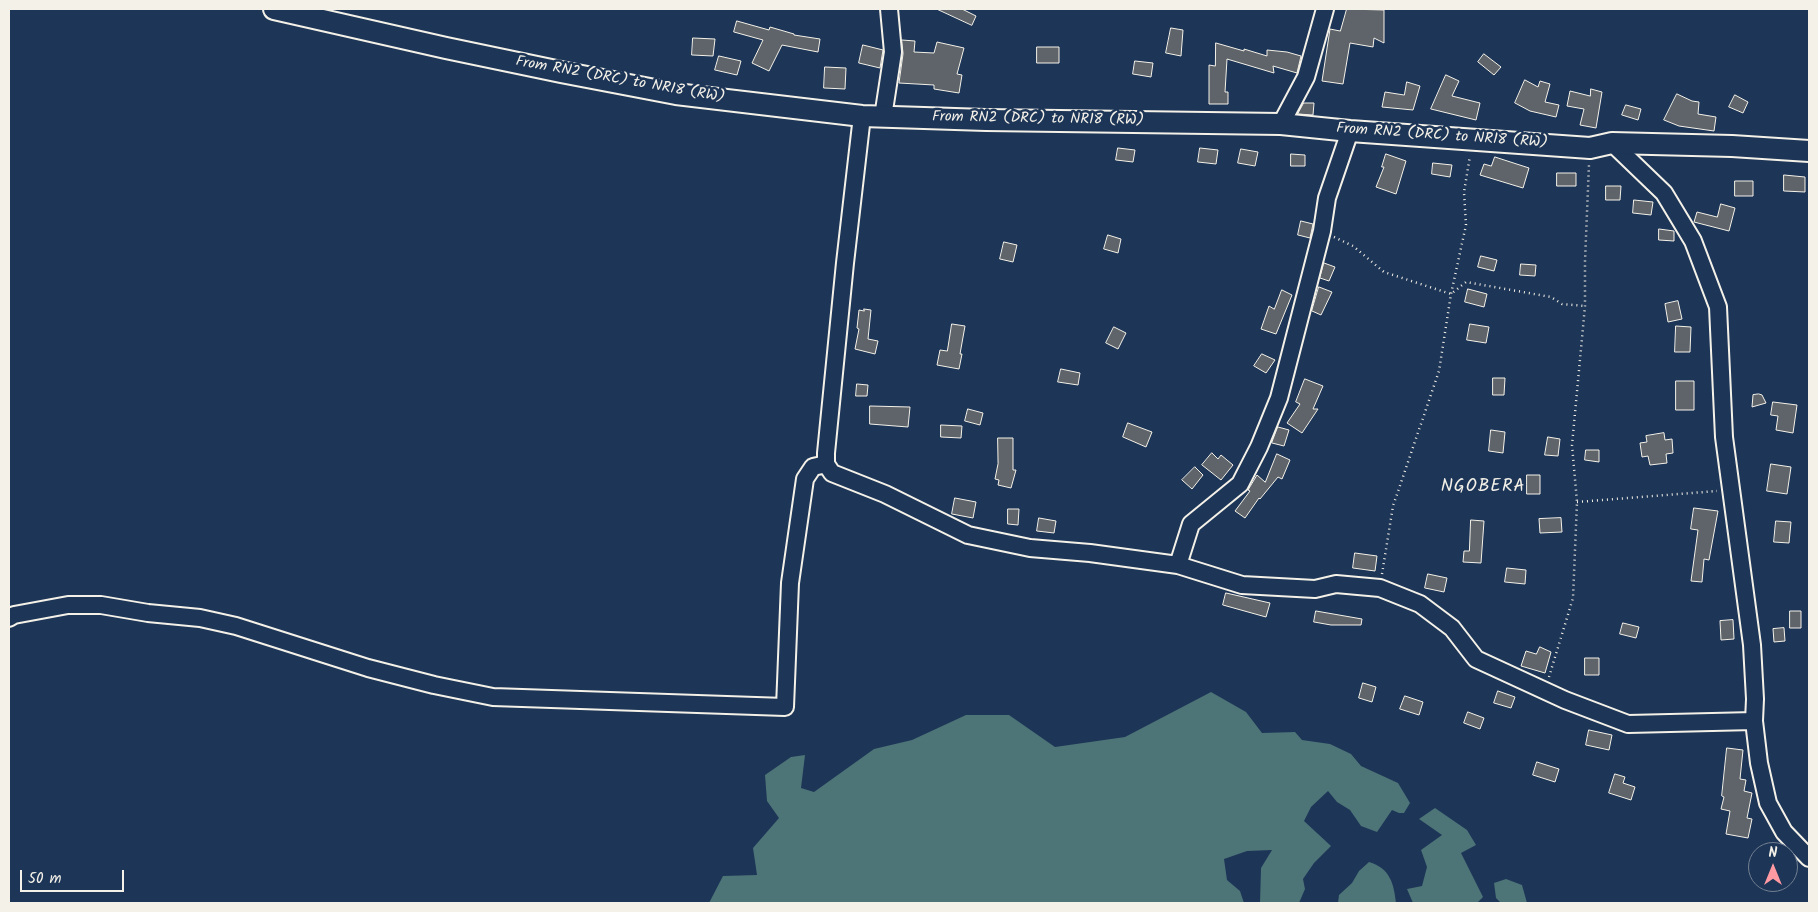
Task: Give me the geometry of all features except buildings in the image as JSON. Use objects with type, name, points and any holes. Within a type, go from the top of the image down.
[{"type":"main road","name":"From RN2 (DRC) to NR18 (RW)","points":[[274,9],[446,48],[676,94],[862,116],[986,120],[1281,124],[1350,131],[1590,148],[1612,143],[1732,146],[1809,151]]},
{"type":"street","points":[[883,117],[893,52],[890,9]]},
{"type":"street","points":[[1281,124],[1306,77],[1325,9]]},
{"type":"street","points":[[862,116],[845,263],[826,464],[832,473],[885,494],[968,535],[1030,548],[1090,553],[1178,565],[1242,585],[1315,589],[1336,584],[1380,588],[1420,604],[1452,628],[1476,659],[1565,700],[1628,724],[1754,721]]},
{"type":"street","points":[[1178,565],[1191,524],[1240,484],[1259,447],[1279,398],[1322,231],[1327,198],[1350,131]]},
{"type":"street","points":[[1612,143],[1664,193],[1693,241],[1718,308],[1724,437],[1752,645],[1755,699],[1754,721],[1759,763],[1768,803],[1784,832],[1809,858]]},
{"type":"street","points":[[9,618],[14,615],[68,605],[101,605],[200,618],[236,626],[368,668],[434,685],[493,697],[785,708],[790,583],[805,479],[813,467],[826,464]]},
{"type":"path","points":[[1380,588],[1392,506],[1439,371],[1451,294],[1466,225],[1464,192],[1473,140]]},
{"type":"path","points":[[1544,690],[1573,598],[1577,502],[1572,445],[1585,306],[1590,148]]},
{"type":"path","points":[[1322,231],[1353,246],[1384,272],[1451,294]]},
{"type":"path","points":[[1451,294],[1466,282],[1551,297],[1562,304],[1585,306]]},
{"type":"path","points":[[1577,502],[1731,490]]},
{"type":"green space","points":[[1211,692],[1246,712],[1262,733],[1295,732],[1302,740],[1330,744],[1351,754],[1361,766],[1398,783],[1410,803],[1404,813],[1392,810],[1377,832],[1361,826],[1350,810],[1337,802],[1328,791],[1311,807],[1304,821],[1331,846],[1314,863],[1303,879],[1305,889],[1299,903],[1260,903],[1261,868],[1272,850],[1247,851],[1224,859],[1227,880],[1240,891],[1244,903],[709,903],[723,876],[757,875],[753,848],[779,818],[767,801],[765,775],[791,757],[805,755],[801,788],[814,792],[874,749],[912,740],[966,715],[1009,715],[1055,747],[1125,737]]},
{"type":"green space","points":[[1435,808],[1467,830],[1476,845],[1461,853],[1483,897],[1477,903],[1413,903],[1407,889],[1422,886],[1427,867],[1421,850],[1442,835],[1419,819]]},
{"type":"green space","points":[[1369,862],[1382,868],[1390,878],[1396,903],[1338,903],[1339,895],[1352,883],[1359,871]]},
{"type":"green space","points":[[1506,879],[1522,885],[1527,903],[1501,903],[1496,898],[1494,883]]},
{"type":"district","name":"NGOBERA","points":[[1483,488]]}]
